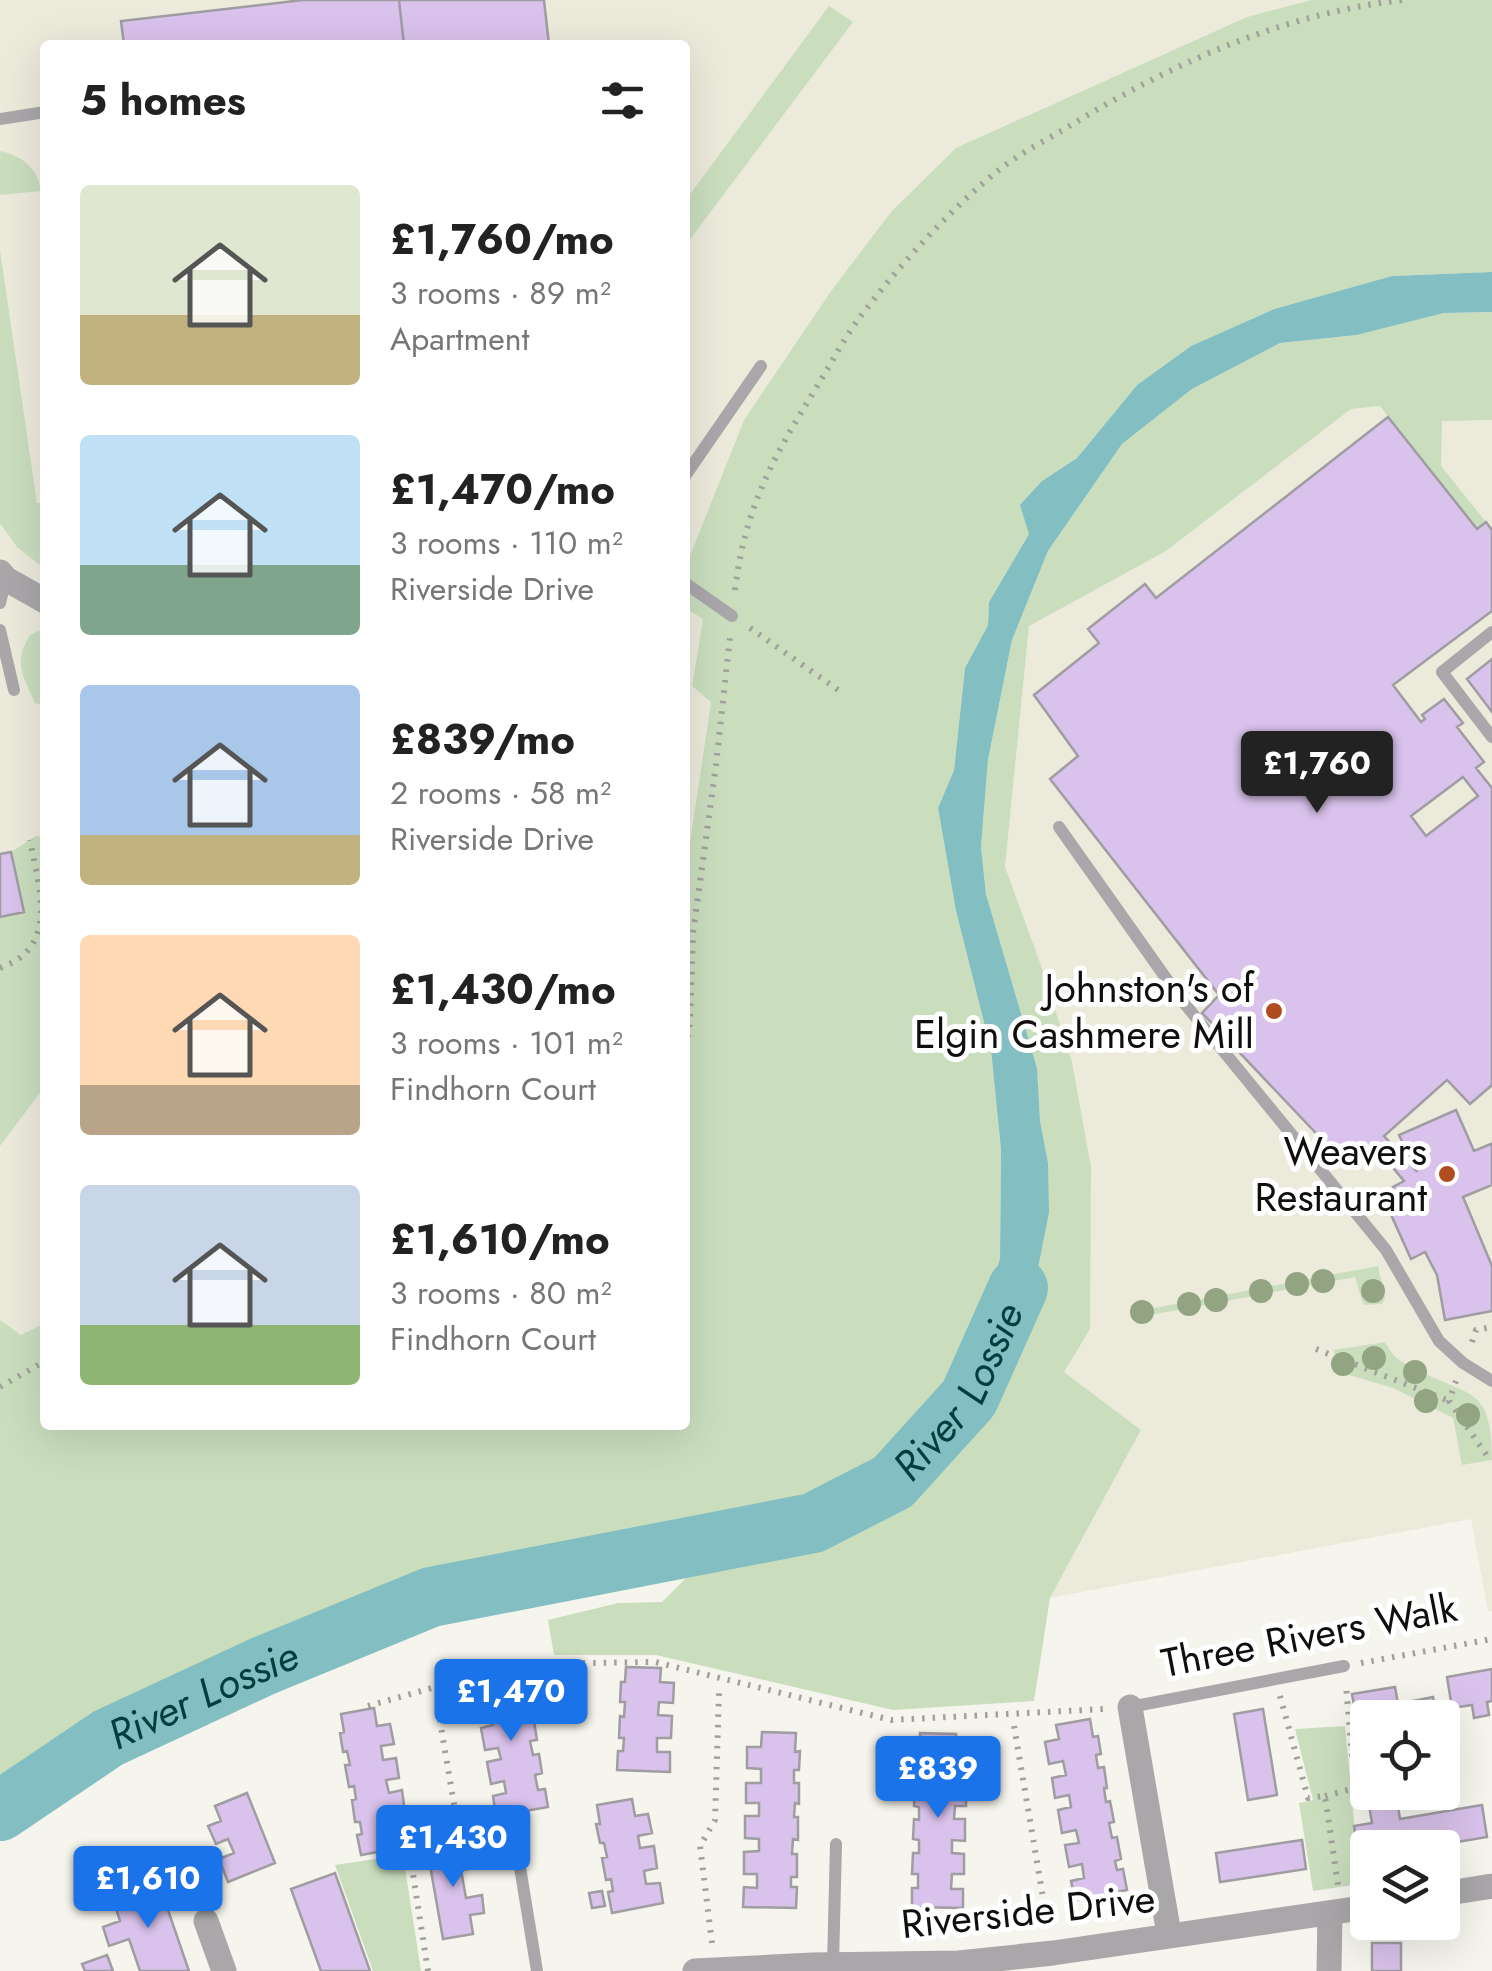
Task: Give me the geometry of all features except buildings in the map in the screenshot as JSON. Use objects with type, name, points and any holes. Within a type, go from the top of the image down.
[{"type":"street","points":[[2,584],[40,599]]},
{"type":"street","name":"Three Rivers Walk","points":[[1130,1707],[1169,1934]]},
{"type":"street","points":[[1460,1891],[1492,1886]]},
{"type":"street","name":"Riverside Drive","points":[[705,1970],[960,1962],[1053,1953],[1350,1909]]},
{"type":"street","points":[[1329,1971],[1336,1912]]},
{"type":"street","points":[[206,1921],[224,1971]]},
{"type":"lane","points":[[0,118],[40,113]]},
{"type":"lane","points":[[690,469],[761,366]]},
{"type":"lane","points":[[690,586],[732,616]]},
{"type":"lane","points":[[0,630],[14,690]]},
{"type":"lane","points":[[1492,632],[1442,672],[1492,737]]},
{"type":"lane","points":[[1059,827],[1180,998],[1386,1250],[1439,1341],[1463,1363],[1492,1380]]},
{"type":"lane","name":"Three Rivers Walk","points":[[1130,1707],[1344,1666]]},
{"type":"lane","points":[[516,1843],[537,1971]]},
{"type":"lane","points":[[833,1964],[836,1844]]},
{"type":"path","points":[[690,1021],[693,933],[738,568],[748,524],[778,449],[855,324],[913,254],[973,192],[1002,167],[1112,100],[1232,43],[1330,12],[1402,0]]},
{"type":"path","points":[[732,616],[841,692]]},
{"type":"path","points":[[30,840],[40,896]]},
{"type":"path","points":[[0,968],[18,962],[34,945],[40,924]]},
{"type":"path","points":[[1316,1348],[1449,1401]]},
{"type":"path","points":[[0,1388],[40,1364]]},
{"type":"path","name":"Three Rivers Walk","points":[[1344,1666],[1492,1638]]},
{"type":"path","points":[[368,1706],[517,1664],[655,1662],[891,1720],[1130,1707]]},
{"type":"path","points":[[1276,1680],[1308,1798],[1325,1796],[1355,1788],[1344,1666]]},
{"type":"path","points":[[705,1970],[700,1846],[715,1820],[719,1692]]},
{"type":"path","points":[[428,1971],[411,1861],[457,1822],[440,1721]]},
{"type":"path","points":[[1014,1726],[1053,1953]]},
{"type":"path","points":[[1325,1796],[1336,1912]]},
{"type":"shaded area","points":[[0,0],[1311,0],[1247,17],[891,212],[831,291],[744,420],[690,554],[690,40],[40,40],[40,1326],[22,1336],[0,1375]]},
{"type":"shaded area","name":"Johnston's of Elgin Cashmere Mill","points":[[1492,394],[1492,1611],[1488,1612],[1471,1519],[1050,1598],[1141,1430],[1064,1372],[1005,867],[1029,625],[1166,551],[1351,409]]},
{"type":"shaded area","points":[[690,611],[703,619],[692,686],[711,701],[690,842]]},
{"type":"green space","points":[[1311,0],[1492,0],[1492,272],[1392,276],[1274,309],[1191,346],[1137,385],[1077,458],[1042,481],[1029,534],[989,602],[988,625],[965,668],[954,770],[938,808],[956,911],[991,1050],[1001,1150],[1000,1258],[976,1349],[899,1440],[868,1470],[795,1499],[425,1576],[270,1644],[39,1759],[0,1787],[0,1320],[21,1335],[40,1326],[40,1430],[690,1430],[690,842],[711,702],[692,686],[703,619],[690,611],[690,554],[744,420],[831,291],[891,212],[956,148],[1247,17]]},
{"type":"green space","points":[[829,6],[853,22],[690,239],[690,194]]},
{"type":"green space","points":[[0,151],[27,164],[40,191],[0,195]]},
{"type":"green space","points":[[0,250],[40,503],[40,565],[17,547],[0,523]]},
{"type":"green space","points":[[1492,312],[1492,420],[1442,421],[1441,466],[1486,522],[1477,529],[1380,406],[1351,409],[1166,551],[1029,626],[1005,867],[1072,1062],[1091,1167],[1090,1329],[1064,1372],[1141,1430],[1050,1598],[1034,1701],[893,1710],[656,1655],[554,1655],[548,1620],[618,1603],[662,1602],[690,1574],[792,1539],[841,1528],[898,1503],[951,1454],[986,1405],[1024,1339],[1048,1163],[1040,1121],[1037,1068],[986,894],[981,847],[988,760],[1012,640],[1048,551],[1122,444],[1192,389],[1280,343],[1357,335],[1444,313]]},
{"type":"green space","points":[[40,631],[40,704],[35,703],[21,662],[30,635]]},
{"type":"green space","points":[[40,836],[40,1093],[0,1146],[0,917],[24,911],[11,852]]},
{"type":"green space","points":[[1378,1266],[1385,1297],[1382,1304],[1365,1305],[1355,1277],[1134,1318],[1133,1312]]},
{"type":"green space","points":[[1385,1342],[1400,1360],[1473,1396],[1482,1405],[1491,1435],[1492,1460],[1462,1465],[1453,1418],[1393,1388],[1336,1371],[1334,1350]]},
{"type":"green space","points":[[1345,1726],[1355,1830],[1350,1830],[1350,1885],[1313,1891],[1299,1803],[1313,1800],[1295,1729]]},
{"type":"green space","points":[[403,1855],[421,1971],[373,1971],[335,1865]]},
{"type":"water","points":[[1492,272],[1492,312],[1444,313],[1357,335],[1280,343],[1192,389],[1122,444],[1048,551],[1012,640],[988,760],[981,847],[986,894],[1037,1068],[1040,1121],[1048,1163],[1049,1212],[1024,1339],[1001,1379],[976,1349],[1000,1258],[1001,1150],[991,1050],[956,911],[938,808],[954,770],[965,668],[988,625],[989,602],[1029,534],[1020,505],[1042,481],[1077,458],[1137,385],[1191,346],[1274,309],[1392,276]]},
{"type":"waterway","name":"River Lossie","points":[[0,1811],[108,1738],[263,1666],[431,1597],[813,1523],[893,1482],[969,1398],[1018,1288]]},
{"type":"place","name":"Johnston's of Elgin Cashmere Mill","points":[[1274,1011]]},
{"type":"place","name":"Weavers Restaurant","points":[[1447,1174]]}]
